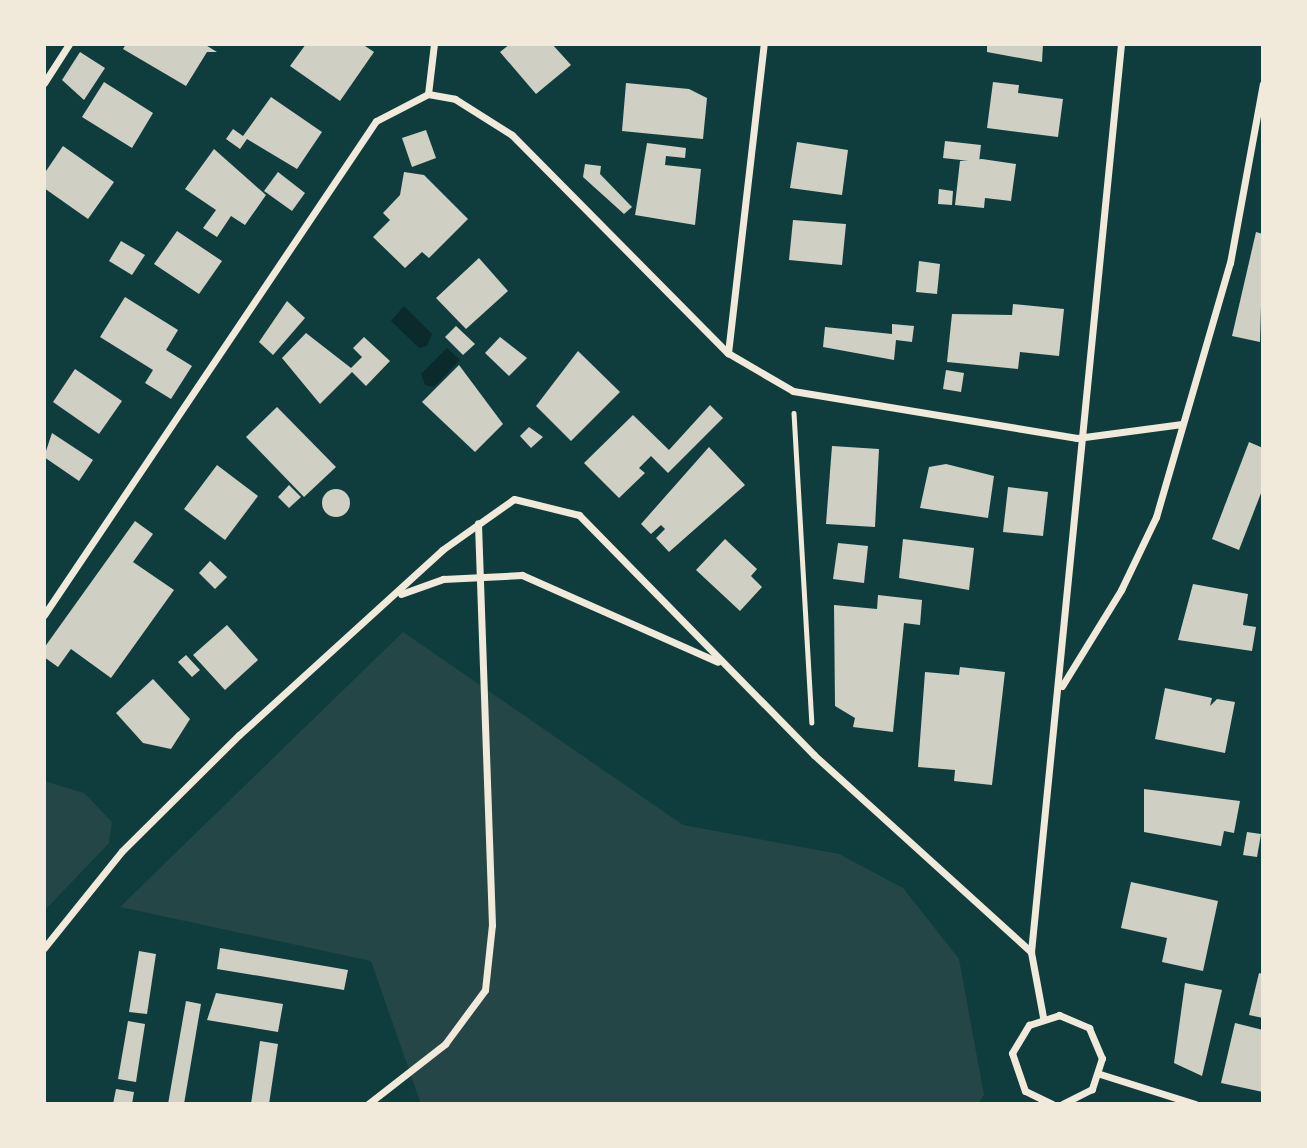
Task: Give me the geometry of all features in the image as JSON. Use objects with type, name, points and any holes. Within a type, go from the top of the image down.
[{"type":"street","points":[[44,83],[69,44]]},
{"type":"street","points":[[428,94],[435,44]]},
{"type":"street","points":[[728,353],[764,44]]},
{"type":"street","points":[[1043,1017],[1031,952],[1061,688],[1077,438],[1121,44]]},
{"type":"street","points":[[1061,688],[1121,590],[1156,517],[1230,263],[1263,84]]},
{"type":"street","points":[[44,615],[376,121],[428,94],[455,99],[512,135],[728,353],[793,391],[1077,438],[1182,424]]},
{"type":"street","points":[[44,948],[122,850],[239,735],[478,523],[514,499],[579,515],[814,755],[1031,952]]},
{"type":"street","points":[[368,1104],[445,1044],[485,990],[492,925],[478,523]]},
{"type":"street","points":[[398,595],[443,579],[522,575],[722,663]]},
{"type":"street","points":[[1052,1104],[1030,1100],[1016,1078],[1012,1053],[1023,1031],[1043,1017],[1068,1016],[1089,1028],[1101,1049],[1100,1074],[1086,1095],[1063,1104]]},
{"type":"street","points":[[1100,1074],[1195,1104]]},
{"type":"path","points":[[793,391],[814,755]]},
{"type":"shaded area","points":[[404,306],[432,334],[427,346],[419,348],[391,321]]},
{"type":"shaded area","points":[[447,348],[460,360],[434,387],[425,385],[421,374]]},
{"type":"shaded area","points":[[403,632],[683,825],[839,854],[903,888],[959,959],[984,1095],[978,1104],[421,1104],[371,961],[120,907]]},
{"type":"shaded area","points":[[44,781],[84,793],[112,822],[109,843],[44,911]]},
{"type":"building","points":[[126,44],[204,44],[217,52],[207,52],[186,86],[123,49]]},
{"type":"building","points":[[306,44],[362,44],[374,52],[340,101],[290,66]]},
{"type":"building","points":[[510,44],[552,44],[571,65],[536,94],[500,52]]},
{"type":"building","points":[[987,44],[1043,44],[1042,62],[987,52]]},
{"type":"building","points":[[80,52],[105,68],[84,100],[62,80]]},
{"type":"building","points":[[104,82],[153,113],[132,148],[82,117]]},
{"type":"building","points":[[993,82],[1019,85],[1018,93],[1063,99],[1058,137],[987,128]]},
{"type":"building","points":[[626,83],[689,89],[707,98],[703,139],[622,131]]},
{"type":"building","points":[[271,97],[322,132],[297,169],[247,139],[240,149],[226,139],[233,129],[243,136]]},
{"type":"building","points":[[426,130],[436,158],[412,167],[402,138]]},
{"type":"building","points":[[945,141],[981,145],[979,162],[943,158]]},
{"type":"building","points":[[797,142],[848,150],[842,195],[790,188]]},
{"type":"building","points":[[647,143],[686,148],[685,158],[666,156],[665,165],[701,169],[695,225],[635,215]]},
{"type":"building","points":[[63,146],[114,182],[88,219],[44,188],[44,174]]},
{"type":"building","points":[[214,149],[266,195],[245,225],[231,216],[217,237],[203,228],[216,210],[185,189]]},
{"type":"building","points":[[982,159],[1016,164],[1011,201],[985,198],[984,208],[955,205],[960,161]]},
{"type":"building","points":[[585,164],[601,166],[600,174],[632,207],[624,214],[583,177]]},
{"type":"building","points":[[278,172],[305,193],[292,211],[264,191]]},
{"type":"building","points":[[404,172],[424,175],[468,219],[429,258],[422,252],[405,268],[373,237],[390,220],[383,213],[400,195]]},
{"type":"building","points":[[939,189],[953,191],[952,205],[938,204]]},
{"type":"building","points":[[793,220],[846,224],[842,265],[789,260]]},
{"type":"building","points":[[177,231],[222,261],[199,294],[154,264]]},
{"type":"building","points":[[1256,232],[1263,234],[1260,342],[1232,336]]},
{"type":"building","points":[[121,241],[145,255],[132,275],[109,261]]},
{"type":"building","points":[[479,258],[508,291],[466,329],[436,298]]},
{"type":"building","points":[[919,261],[940,264],[937,294],[916,292]]},
{"type":"building","points":[[125,297],[178,330],[166,350],[192,366],[171,399],[145,383],[153,370],[100,337]]},
{"type":"building","points":[[287,301],[305,318],[273,355],[259,342]]},
{"type":"building","points":[[1013,304],[1064,309],[1059,356],[1020,352],[1018,369],[947,362],[952,314],[1012,315]]},
{"type":"building","points":[[892,324],[914,326],[912,342],[896,340],[894,360],[823,347],[825,327],[892,334]]},
{"type":"building","points":[[456,326],[475,344],[463,355],[445,337]]},
{"type":"building","points":[[306,333],[351,368],[362,357],[353,348],[364,337],[390,361],[366,386],[352,372],[320,404],[282,358]]},
{"type":"building","points":[[500,337],[527,358],[509,376],[485,353]]},
{"type":"building","points":[[578,351],[620,392],[571,441],[536,406]]},
{"type":"building","points":[[459,365],[503,424],[475,452],[422,402]]},
{"type":"building","points":[[75,369],[122,401],[99,434],[53,402]]},
{"type":"building","points":[[946,370],[964,373],[961,392],[943,389]]},
{"type":"building","points":[[710,405],[723,418],[668,473],[651,456],[639,468],[645,473],[619,498],[584,463],[633,415],[669,450]]},
{"type":"building","points":[[277,407],[336,467],[304,497],[246,437]]},
{"type":"building","points":[[529,427],[543,437],[531,448],[520,436]]},
{"type":"building","points":[[52,433],[93,460],[79,481],[44,457]]},
{"type":"building","points":[[1249,442],[1263,448],[1263,488],[1239,550],[1212,539]]},
{"type":"building","points":[[832,446],[879,449],[875,527],[826,524]]},
{"type":"building","points":[[709,447],[745,485],[669,552],[656,538],[665,529],[661,525],[651,534],[641,524]]},
{"type":"building","points":[[946,464],[994,476],[988,518],[920,508],[929,467]]},
{"type":"building","points":[[217,465],[258,496],[225,540],[184,509]]},
{"type":"building","points":[[289,485],[301,497],[289,508],[278,497]]},
{"type":"building","points":[[1008,487],[1048,492],[1043,536],[1003,532]]},
{"type":"building","points":[[336,489],[346,493],[350,503],[346,513],[336,517],[326,513],[322,503],[326,493]]},
{"type":"building","points":[[135,521],[153,534],[133,562],[174,590],[111,678],[71,649],[58,667],[44,657],[44,648]]},
{"type":"building","points":[[725,539],[757,569],[751,576],[762,587],[740,611],[696,570]]},
{"type":"building","points":[[903,539],[974,548],[969,590],[899,578]]},
{"type":"building","points":[[838,543],[868,546],[864,583],[833,579]]},
{"type":"building","points":[[210,561],[227,577],[215,589],[199,573]]},
{"type":"building","points":[[1193,584],[1248,594],[1243,625],[1256,627],[1252,651],[1178,640]]},
{"type":"building","points":[[878,595],[922,600],[920,625],[904,623],[893,732],[853,727],[855,718],[835,706],[834,605],[877,609]]},
{"type":"building","points":[[227,625],[258,660],[225,690],[193,655]]},
{"type":"building","points":[[186,655],[200,670],[192,677],[178,662]]},
{"type":"building","points":[[960,667],[1005,672],[992,785],[954,781],[955,770],[918,767],[925,672],[959,675]]},
{"type":"building","points":[[153,679],[190,719],[171,749],[143,743],[116,713]]},
{"type":"building","points":[[1165,688],[1212,698],[1210,706],[1217,699],[1235,702],[1225,753],[1155,739]]},
{"type":"building","points":[[1144,789],[1240,801],[1234,833],[1224,831],[1221,846],[1144,832]]},
{"type":"building","points":[[1247,832],[1261,834],[1257,857],[1243,855]]},
{"type":"building","points":[[1131,882],[1218,901],[1203,971],[1162,962],[1167,938],[1121,928]]},
{"type":"building","points":[[220,948],[348,970],[344,990],[217,969]]},
{"type":"building","points":[[139,951],[156,954],[147,1014],[129,1012]]},
{"type":"building","points":[[1259,973],[1263,974],[1263,1018],[1249,1015]]},
{"type":"building","points":[[1185,983],[1222,990],[1202,1076],[1174,1063]]},
{"type":"building","points":[[216,993],[283,1004],[278,1032],[207,1020]]},
{"type":"building","points":[[186,1001],[201,1004],[184,1104],[168,1104]]},
{"type":"building","points":[[128,1021],[145,1024],[136,1082],[118,1079]]},
{"type":"building","points":[[1235,1023],[1263,1030],[1263,1092],[1221,1083]]},
{"type":"building","points":[[260,1041],[278,1044],[269,1104],[251,1104]]},
{"type":"building","points":[[116,1089],[134,1092],[132,1104],[113,1104]]}]
